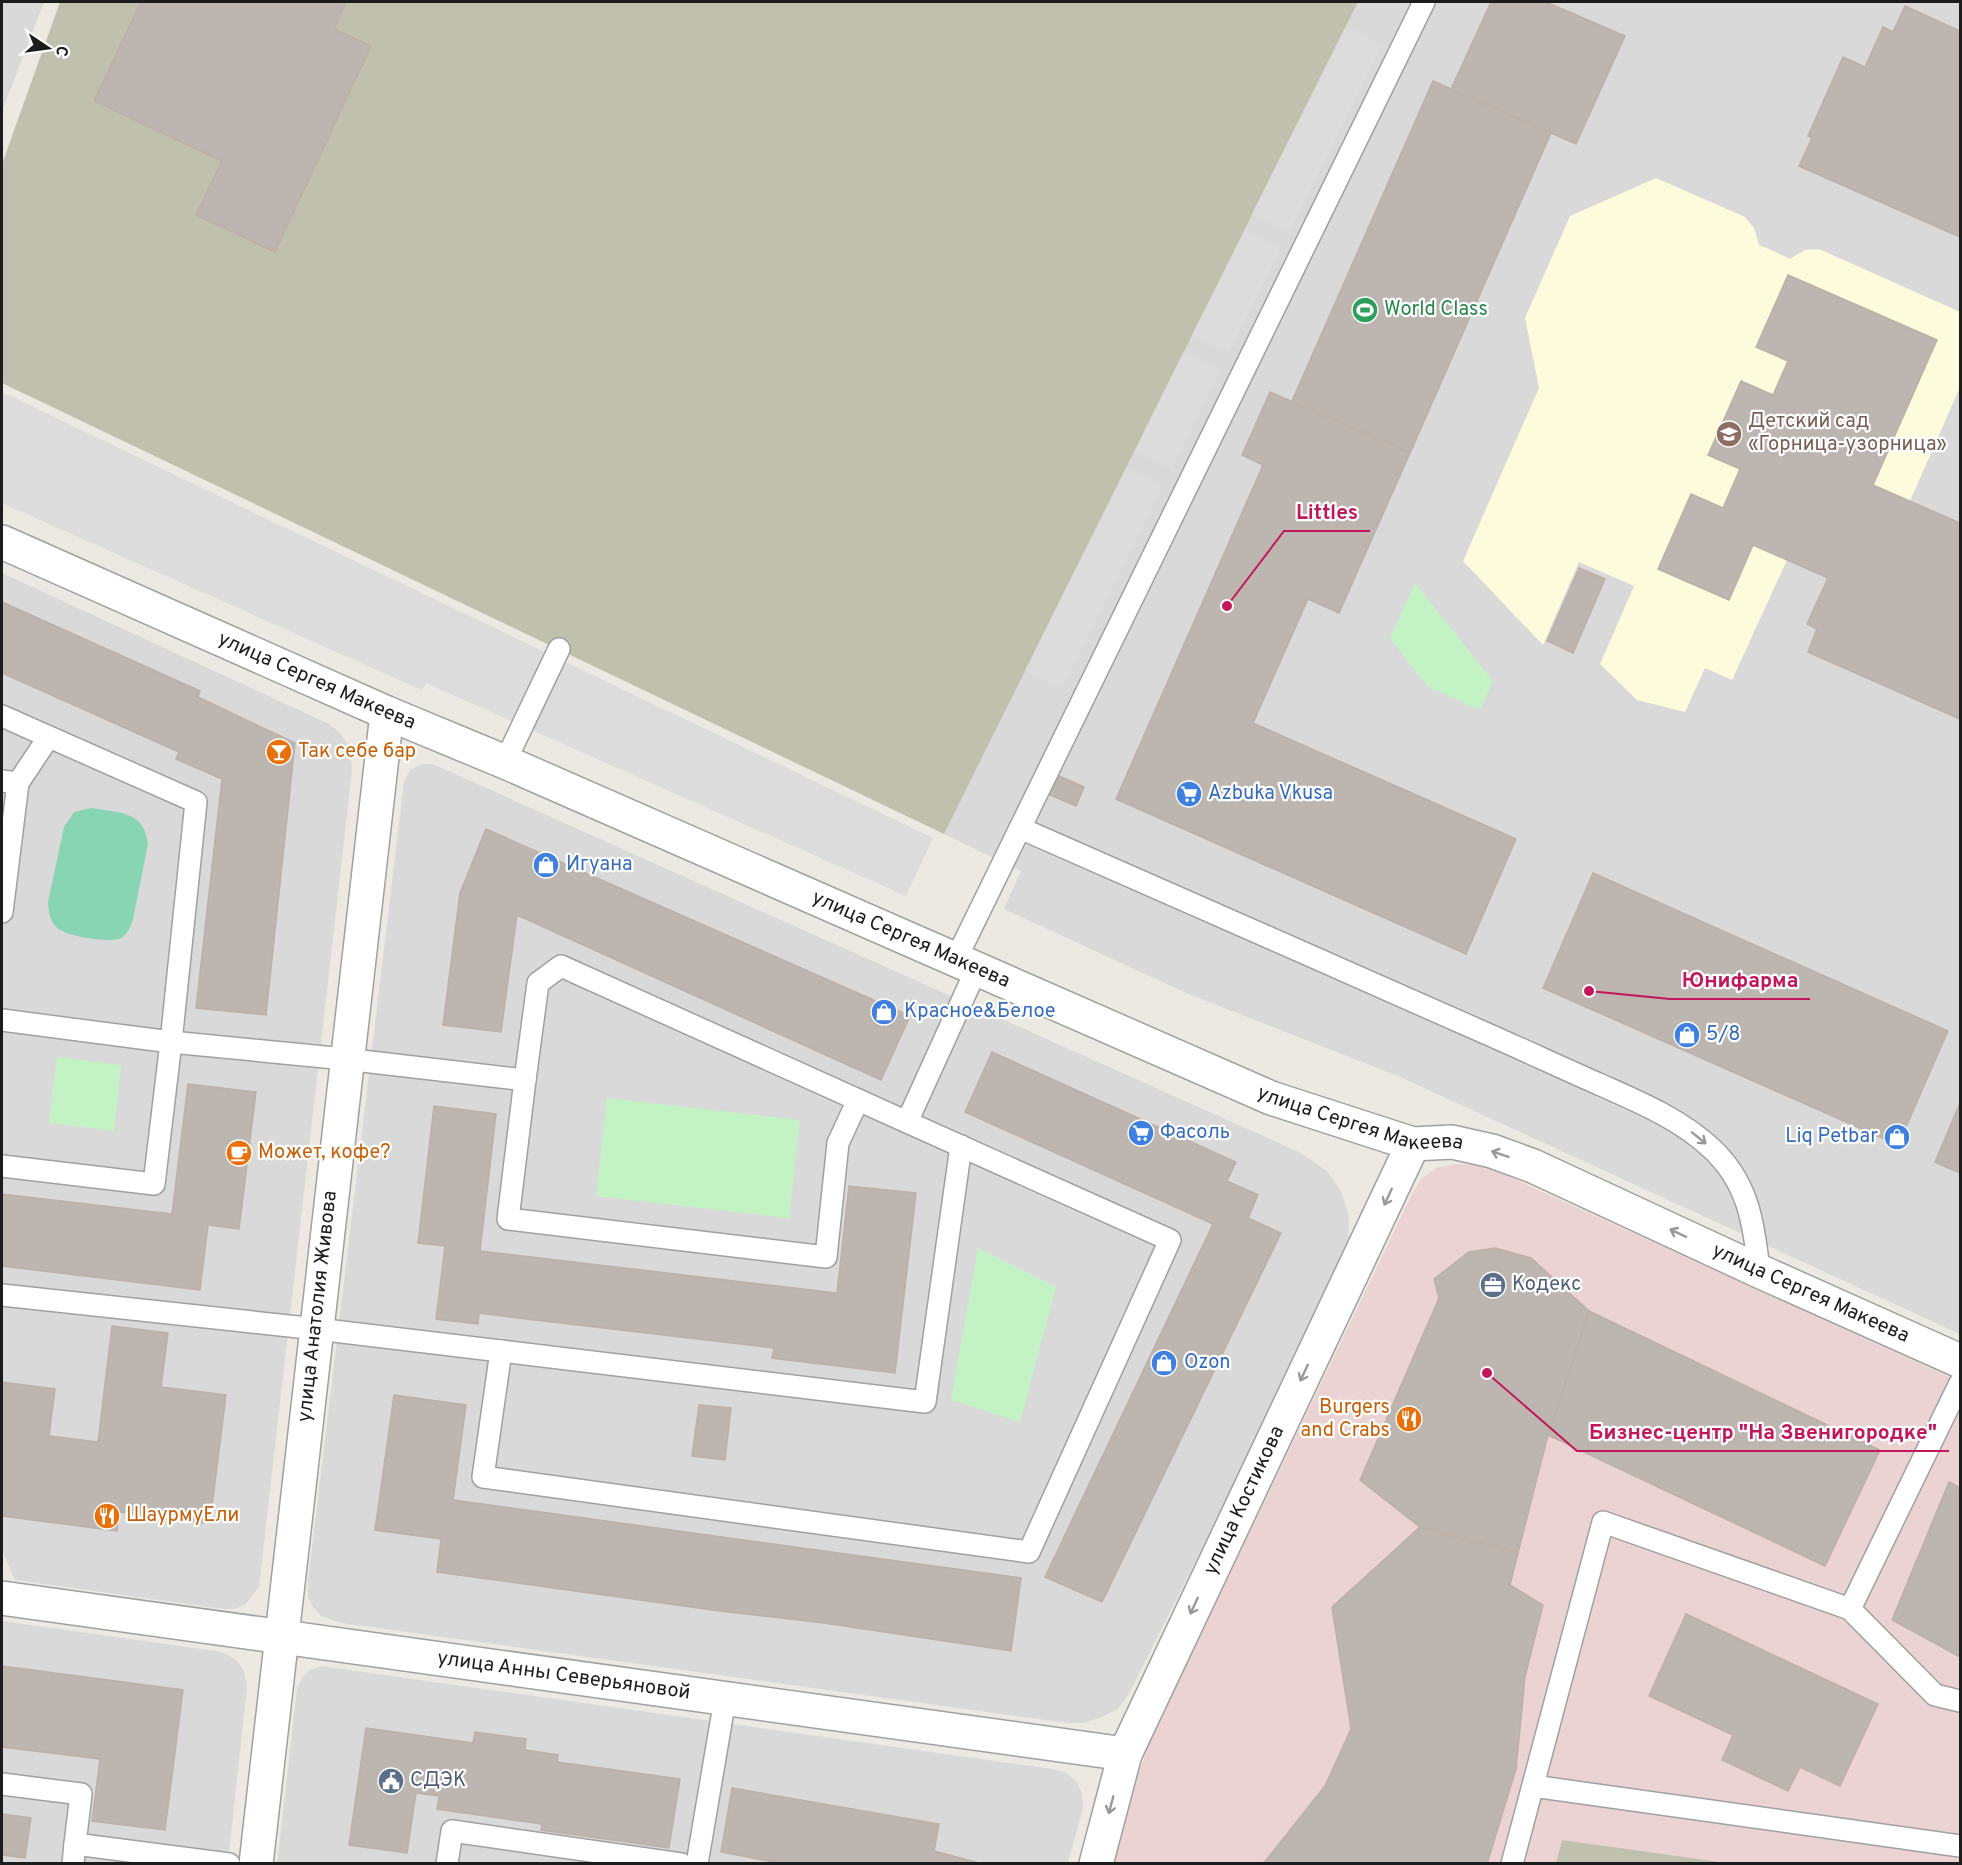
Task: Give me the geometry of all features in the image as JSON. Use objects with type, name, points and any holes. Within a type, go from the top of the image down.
[{"type":"street","name":"улица Сергея Макеева","points":[[2,542],[387,713],[505,762],[1271,1098],[1413,1144],[1452,1142],[1492,1151],[1533,1166],[1960,1361]]},
{"type":"street","name":"улица Анатолия Живова","points":[[256,1863],[317,1329],[345,1059],[387,713]]},
{"type":"street","name":"улица Костикова","points":[[1096,1863],[1125,1754],[1413,1144]]},
{"type":"street","name":"улица Анны Северьяновой","points":[[2,1598],[1125,1754]]},
{"type":"lane","points":[[907,1122],[1020,828],[1424,2]]},
{"type":"lane","points":[[505,762],[559,649]]},
{"type":"lane","points":[[2,716],[196,802],[154,1184],[2,1166]]},
{"type":"lane","points":[[2,912],[10,782],[48,738]]},
{"type":"lane","points":[[1020,828],[1530,1053],[1687,1128],[1711,1148],[1728,1167],[1743,1191],[1755,1231],[1759,1271]]},
{"type":"lane","points":[[501,1351],[483,1477],[1029,1552],[1170,1240],[561,966],[538,983],[508,1219],[826,1257],[838,1143],[858,1100]]},
{"type":"lane","points":[[2,1020],[171,1042],[525,1080]]},
{"type":"lane","points":[[2,1294],[317,1329],[925,1402],[961,1146]]},
{"type":"lane","points":[[1850,1609],[1960,1383]]},
{"type":"lane","points":[[1512,1863],[1604,1522],[1850,1609],[1935,1695],[1960,1701]]},
{"type":"lane","points":[[697,1863],[725,1699]]},
{"type":"lane","points":[[2,1784],[81,1794],[74,1854],[229,1863]]},
{"type":"lane","points":[[1533,1786],[1960,1846]]},
{"type":"lane","points":[[447,1863],[452,1831],[681,1863]]},
{"type":"shaded area","points":[[2,2],[44,2],[2,111]]},
{"type":"shaded area","points":[[60,2],[1358,2],[944,834],[2,383],[2,164]]},
{"type":"shaded area","points":[[1358,2],[1960,2],[1960,1334],[1398,1076],[1186,993],[1004,909],[1021,871],[944,834]]},
{"type":"shaded area","points":[[1346,26],[1382,45],[1289,233],[1252,214]]},
{"type":"shaded area","name":"Детский сад «Горница-узорница»","points":[[1656,178],[1745,217],[1754,228],[1759,245],[1790,259],[1805,250],[1819,249],[1960,312],[1960,387],[1910,501],[1864,481],[1839,504],[1809,570],[1787,560],[1732,680],[1705,668],[1685,712],[1637,700],[1600,664],[1634,586],[1579,562],[1543,645],[1463,561],[1539,388],[1525,318],[1570,216]]},
{"type":"shaded area","points":[[1245,230],[1281,248],[1229,353],[1192,335]]},
{"type":"shaded area","points":[[1184,351],[1221,369],[1172,469],[1135,450]]},
{"type":"shaded area","points":[[2,392],[933,838],[906,896],[426,683],[422,690],[2,503]]},
{"type":"shaded area","points":[[1126,468],[1163,486],[1062,689],[1025,671]]},
{"type":"shaded area","points":[[2,573],[329,724],[347,743],[351,756],[352,771],[259,1587],[246,1604],[234,1609],[15,1580],[2,1550]]},
{"type":"shaded area","points":[[422,764],[432,764],[444,769],[1301,1153],[1327,1171],[1341,1191],[1349,1216],[1348,1244],[1343,1267],[1130,1692],[1118,1709],[1083,1723],[1067,1723],[341,1623],[321,1616],[313,1607],[308,1597],[308,1581],[404,782],[410,770]]},
{"type":"shaded area","points":[[1456,1164],[1477,1165],[1501,1173],[1960,1382],[1960,1863],[1727,1864],[1562,1840],[1556,1863],[1110,1864],[1117,1834],[1151,1738],[1412,1194],[1421,1179],[1436,1168]]},
{"type":"shaded area","points":[[2,1621],[216,1651],[237,1661],[244,1671],[247,1687],[228,1863],[2,1864]]},
{"type":"shaded area","points":[[321,1666],[1052,1769],[1066,1773],[1076,1781],[1082,1793],[1083,1808],[1068,1863],[277,1864],[297,1689],[302,1677],[310,1670]]},
{"type":"shaded area","points":[[1562,1840],[1727,1863],[1556,1863]]},
{"type":"green space","points":[[1415,583],[1493,681],[1480,710],[1427,686],[1390,638]]},
{"type":"green space","points":[[91,808],[120,813],[136,819],[146,833],[148,844],[132,922],[126,934],[115,940],[69,934],[57,928],[49,913],[48,902],[64,827],[74,812]]},
{"type":"green space","points":[[57,1057],[121,1065],[114,1131],[49,1123]]},
{"type":"green space","points":[[607,1098],[800,1120],[789,1218],[596,1196]]},
{"type":"green space","points":[[978,1248],[1056,1287],[1020,1422],[951,1400]]},
{"type":"building","points":[[141,2],[346,2],[334,29],[371,46],[275,252],[196,215],[222,161],[94,101]]},
{"type":"building","points":[[1491,2],[1546,2],[1625,36],[1576,144],[1451,89]]},
{"type":"building","points":[[1905,6],[1960,31],[1960,237],[1799,166],[1812,138],[1808,136],[1843,57],[1865,67],[1883,27],[1893,32]]},
{"type":"building","points":[[1433,81],[1551,133],[1410,453],[1292,401]]},
{"type":"building","points":[[1788,275],[1937,340],[1873,485],[1960,523],[1960,719],[1808,652],[1817,629],[1807,624],[1828,578],[1753,545],[1729,600],[1658,569],[1691,494],[1723,508],[1740,469],[1708,455],[1741,381],[1773,395],[1788,361],[1756,347]]},
{"type":"building","points":[[1270,392],[1410,453],[1339,613],[1308,599],[1253,723],[1516,839],[1466,954],[1116,799],[1263,465],[1242,455]]},
{"type":"building","points":[[1579,568],[1605,579],[1573,653],[1547,641]]},
{"type":"building","points":[[2,602],[200,691],[198,697],[295,743],[266,1015],[196,1008],[222,779],[176,759],[179,752],[2,673]]},
{"type":"building","points":[[1057,775],[1084,787],[1076,806],[1048,794]]},
{"type":"building","points":[[486,829],[910,1016],[881,1080],[517,915],[501,1032],[443,1025],[460,893]]},
{"type":"building","points":[[1593,873],[1948,1031],[1898,1145],[1543,988]]},
{"type":"building","points":[[992,1052],[1236,1162],[1227,1181],[1258,1195],[1248,1218],[1281,1233],[1102,1602],[1045,1577],[1213,1224],[965,1112]]},
{"type":"building","points":[[188,1084],[256,1092],[239,1229],[208,1225],[200,1290],[2,1266],[2,1194],[172,1214]]},
{"type":"building","points":[[1960,1103],[1960,1173],[1935,1162]]},
{"type":"building","points":[[434,1106],[496,1114],[480,1251],[837,1293],[849,1186],[916,1193],[895,1373],[772,1358],[774,1348],[479,1313],[478,1324],[436,1319],[445,1246],[418,1243]]},
{"type":"building","points":[[1495,1248],[1531,1258],[1589,1311],[1548,1435],[1518,1553],[1420,1527],[1360,1480],[1439,1298],[1434,1279],[1469,1252]]},
{"type":"building","points":[[1589,1311],[1880,1450],[1825,1566],[1548,1435]]},
{"type":"building","points":[[112,1326],[168,1333],[161,1387],[226,1395],[212,1506],[205,1505],[203,1523],[119,1512],[117,1531],[2,1516],[2,1382],[55,1389],[49,1436],[98,1442]]},
{"type":"building","points":[[394,1395],[466,1405],[453,1500],[1021,1578],[1011,1651],[824,1623],[437,1572],[441,1539],[375,1530]]},
{"type":"building","points":[[699,1405],[731,1408],[725,1460],[692,1456]]},
{"type":"building","points":[[1949,1482],[1960,1488],[1960,1657],[1892,1620]]},
{"type":"building","points":[[1420,1527],[1518,1553],[1510,1585],[1543,1605],[1525,1677],[1516,1769],[1487,1864],[1263,1864],[1325,1786],[1351,1729],[1332,1607]]},
{"type":"building","points":[[1686,1614],[1878,1704],[1840,1786],[1800,1767],[1788,1791],[1722,1760],[1733,1735],[1649,1696]]},
{"type":"building","points":[[2,1666],[183,1690],[165,1830],[92,1821],[100,1759],[2,1747]]},
{"type":"building","points":[[366,1728],[473,1743],[475,1732],[526,1739],[525,1750],[558,1755],[557,1762],[680,1779],[669,1848],[541,1830],[542,1824],[437,1809],[439,1796],[416,1793],[407,1853],[349,1845]]},
{"type":"building","points":[[732,1788],[939,1824],[934,1851],[983,1864],[784,1864],[721,1852]]},
{"type":"building","points":[[2,1814],[31,1818],[25,1858],[2,1855]]},
{"type":"place","name":"World Class","points":[[1365,310]]},
{"type":"place","name":"Детский сад «Горница-узорница»","points":[[1729,434]]},
{"type":"place","name":"Littles","points":[[1227,606]]},
{"type":"place","name":"Так себе бар","points":[[279,752]]},
{"type":"place","name":"Azbuka Vkusa","points":[[1189,794]]},
{"type":"place","name":"Игуана","points":[[546,865]]},
{"type":"place","name":"Юнифарма","points":[[1589,991]]},
{"type":"place","name":"Красное&Белое","points":[[884,1012]]},
{"type":"place","name":"5/8","points":[[1687,1035]]},
{"type":"place","name":"Фасоль","points":[[1141,1133]]},
{"type":"place","name":"Liq Petbar","points":[[1897,1137]]},
{"type":"place","name":"Может, кофе?","points":[[239,1153]]},
{"type":"place","name":"Кодекс","points":[[1493,1285]]},
{"type":"place","name":"Ozon","points":[[1164,1363]]},
{"type":"place","name":"Бизнес-центр \"На Звенигородке\"","points":[[1487,1373]]},
{"type":"place","name":"Burgers and Crabs","points":[[1409,1419]]},
{"type":"place","name":"ШаурмуЕли","points":[[107,1516]]},
{"type":"place","name":"СДЭК","points":[[391,1781]]}]
